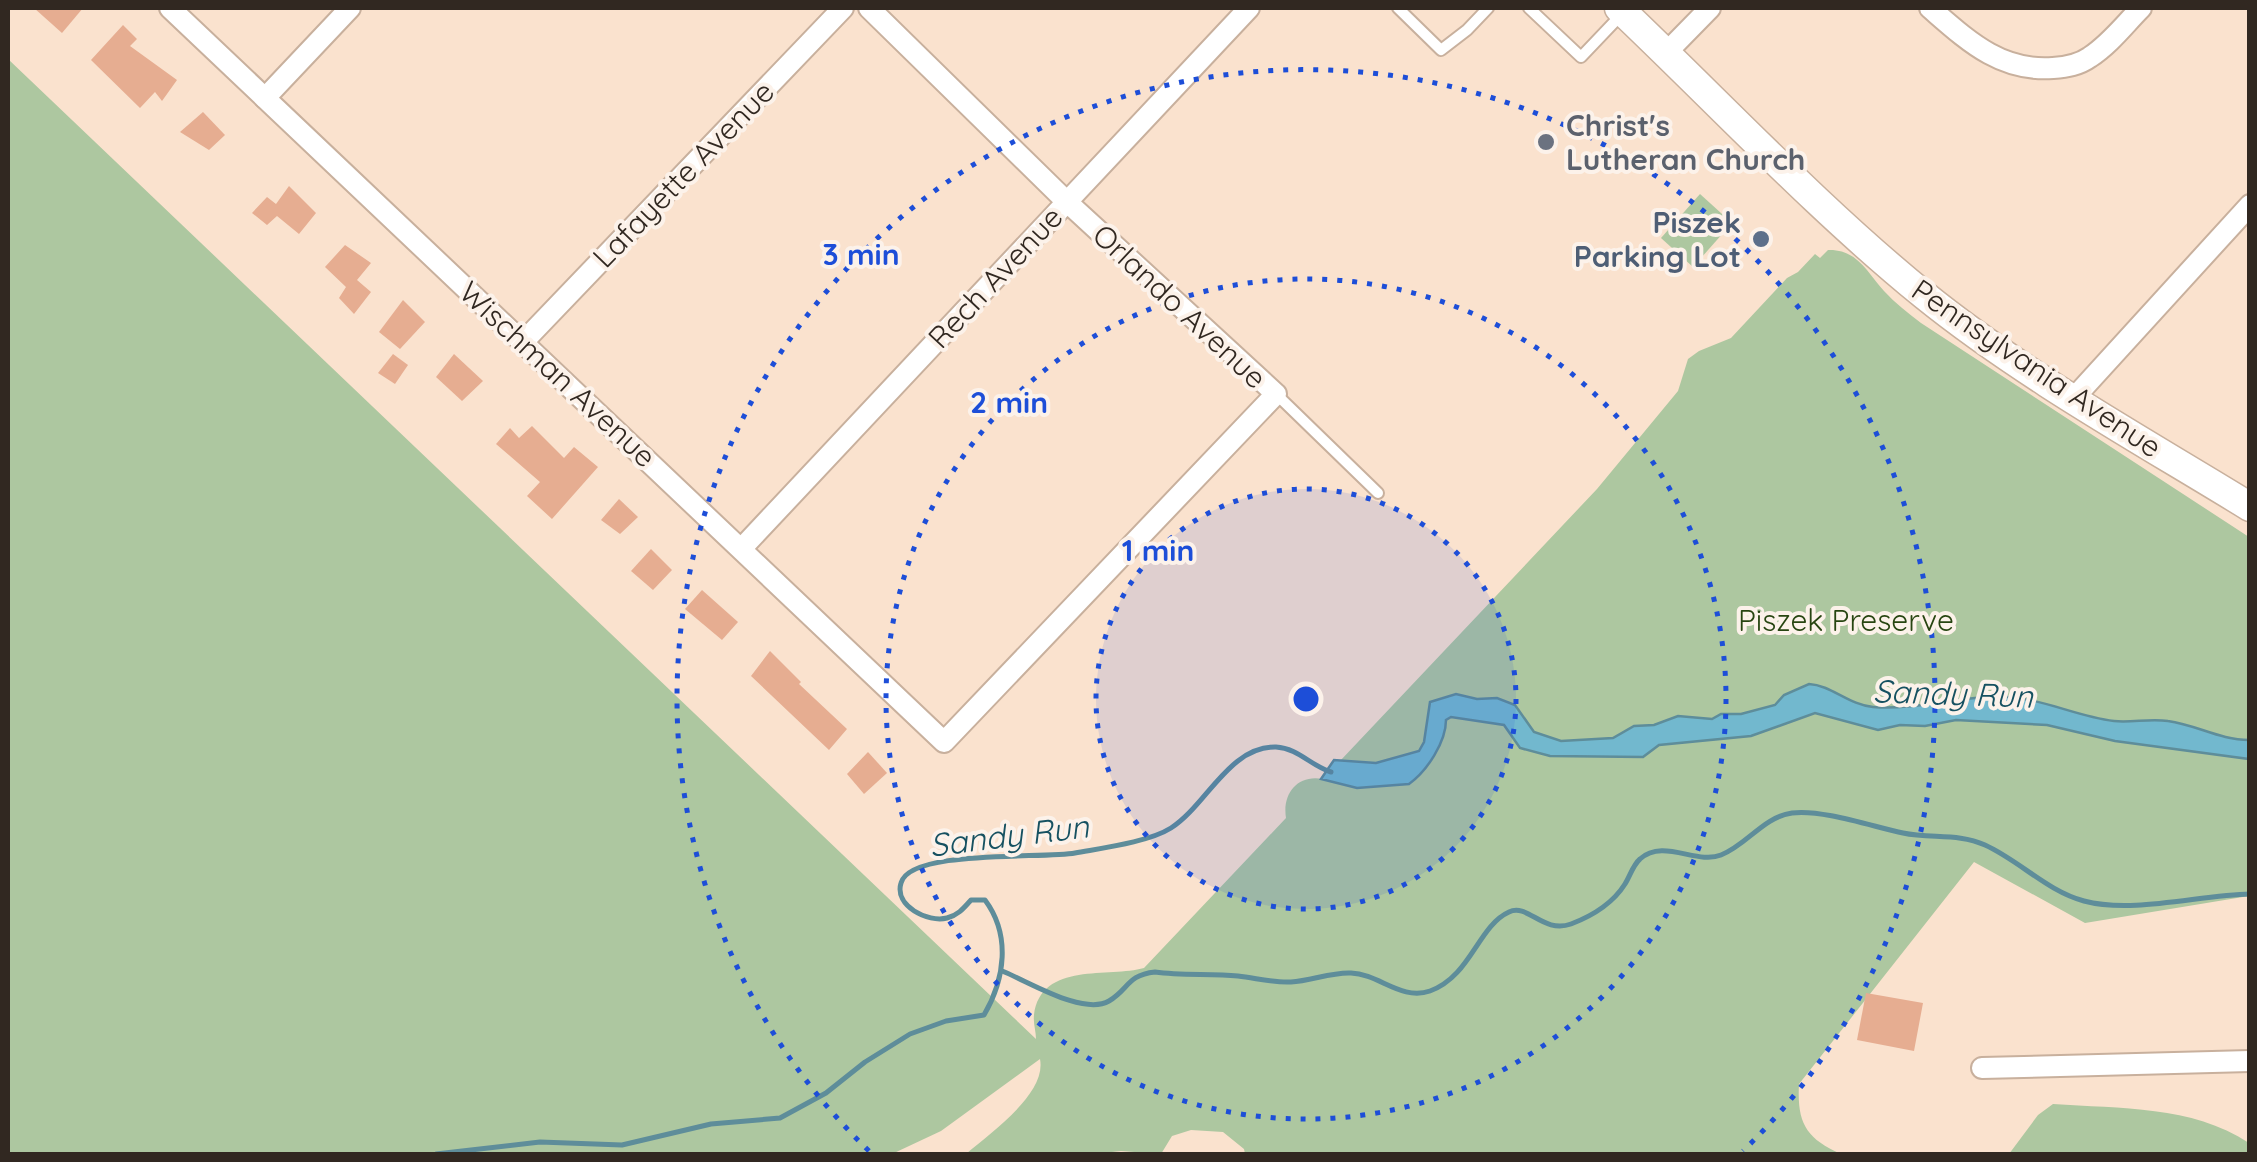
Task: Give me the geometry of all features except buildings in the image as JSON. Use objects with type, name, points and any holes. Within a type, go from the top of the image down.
[{"type":"main road","name":"Pennsylvania Avenue","points":[[1621,10],[1884,262],[1976,334],[2250,507]]},
{"type":"street","name":"Wischman Avenue","points":[[170,8],[944,742],[1276,394]]},
{"type":"street","points":[[265,98],[350,8]]},
{"type":"street","name":"Lafayette Avenue","points":[[524,341],[843,8]]},
{"type":"street","name":"Orlando Avenue","points":[[869,8],[1066,201],[1276,394]]},
{"type":"street","name":"Rech Avenue","points":[[742,548],[1249,8]]},
{"type":"street","points":[[1666,53],[1710,8]]},
{"type":"street","points":[[1930,8],[1993,58],[2048,69],[2089,58],[2141,8]]},
{"type":"street","points":[[2074,398],[2250,205]]},
{"type":"street","points":[[1982,1068],[2250,1062]]},
{"type":"lane","points":[[1398,8],[1442,50],[1488,8]]},
{"type":"lane","points":[[1529,8],[1581,56],[1621,10]]},
{"type":"lane","points":[[1276,394],[1378,493]]},
{"type":"green space","name":"Piszek Preserve","points":[[8,59],[1036,1039],[1034,1015],[1039,998],[1049,986],[1079,975],[1144,968],[1286,818],[1289,793],[1294,787],[1306,779],[1323,779],[1597,489],[1678,391],[1688,359],[1731,338],[1787,278],[1815,254],[1820,258],[1828,250],[1847,253],[1921,323],[2249,537],[2249,896],[2085,923],[1974,862],[1799,1084],[1800,1109],[1806,1127],[1819,1142],[1841,1154],[1245,1154],[1223,1132],[1191,1130],[1172,1136],[1161,1154],[966,1154],[1026,1099],[1040,1072],[1040,1059],[941,1131],[892,1154],[8,1154]]},
{"type":"green space","points":[[1700,194],[1732,223],[1693,267],[1661,238]]},
{"type":"green space","points":[[2053,1104],[2179,1115],[2249,1143],[2249,1154],[2009,1154],[2038,1115]]},
{"type":"water","points":[[1809,684],[1873,707],[2000,697],[2030,700],[2114,721],[2168,721],[2249,740],[2249,759],[2115,741],[2047,725],[1956,720],[1878,730],[1815,713],[1751,736],[1659,745],[1643,757],[1550,756],[1520,748],[1504,725],[1451,717],[1446,720],[1434,755],[1409,784],[1357,788],[1321,779],[1334,760],[1376,763],[1419,751],[1430,702],[1456,694],[1497,698],[1515,705],[1534,732],[1561,741],[1613,738],[1634,726],[1654,725],[1678,716],[1712,719],[1721,714],[1741,714],[1775,705],[1784,695]]},
{"type":"waterway","name":"Sandy Run","points":[[436,1154],[540,1142],[622,1145],[711,1124],[780,1118],[826,1093],[910,1034],[946,1021],[984,1015],[997,987],[1002,957],[1002,942],[993,914],[985,900],[971,900],[947,918],[931,918],[914,911],[900,891],[910,872],[952,860],[1059,855],[1151,837],[1184,818],[1231,766],[1259,749],[1284,748],[1331,772]]},
{"type":"waterway","points":[[1002,971],[1085,1004],[1109,1001],[1133,979],[1155,972],[1284,982],[1351,973],[1409,993],[1430,991],[1455,974],[1489,928],[1509,912],[1523,911],[1552,925],[1571,924],[1608,903],[1638,861],[1649,853],[1721,855],[1772,820],[1804,812],[1903,833],[1975,841],[2084,901],[2123,906],[2250,894]]},
{"type":"place","name":"Christ's Lutheran Church","points":[[1546,142]]},
{"type":"place","name":"Piszek Parking Lot","points":[[1761,239]]}]
